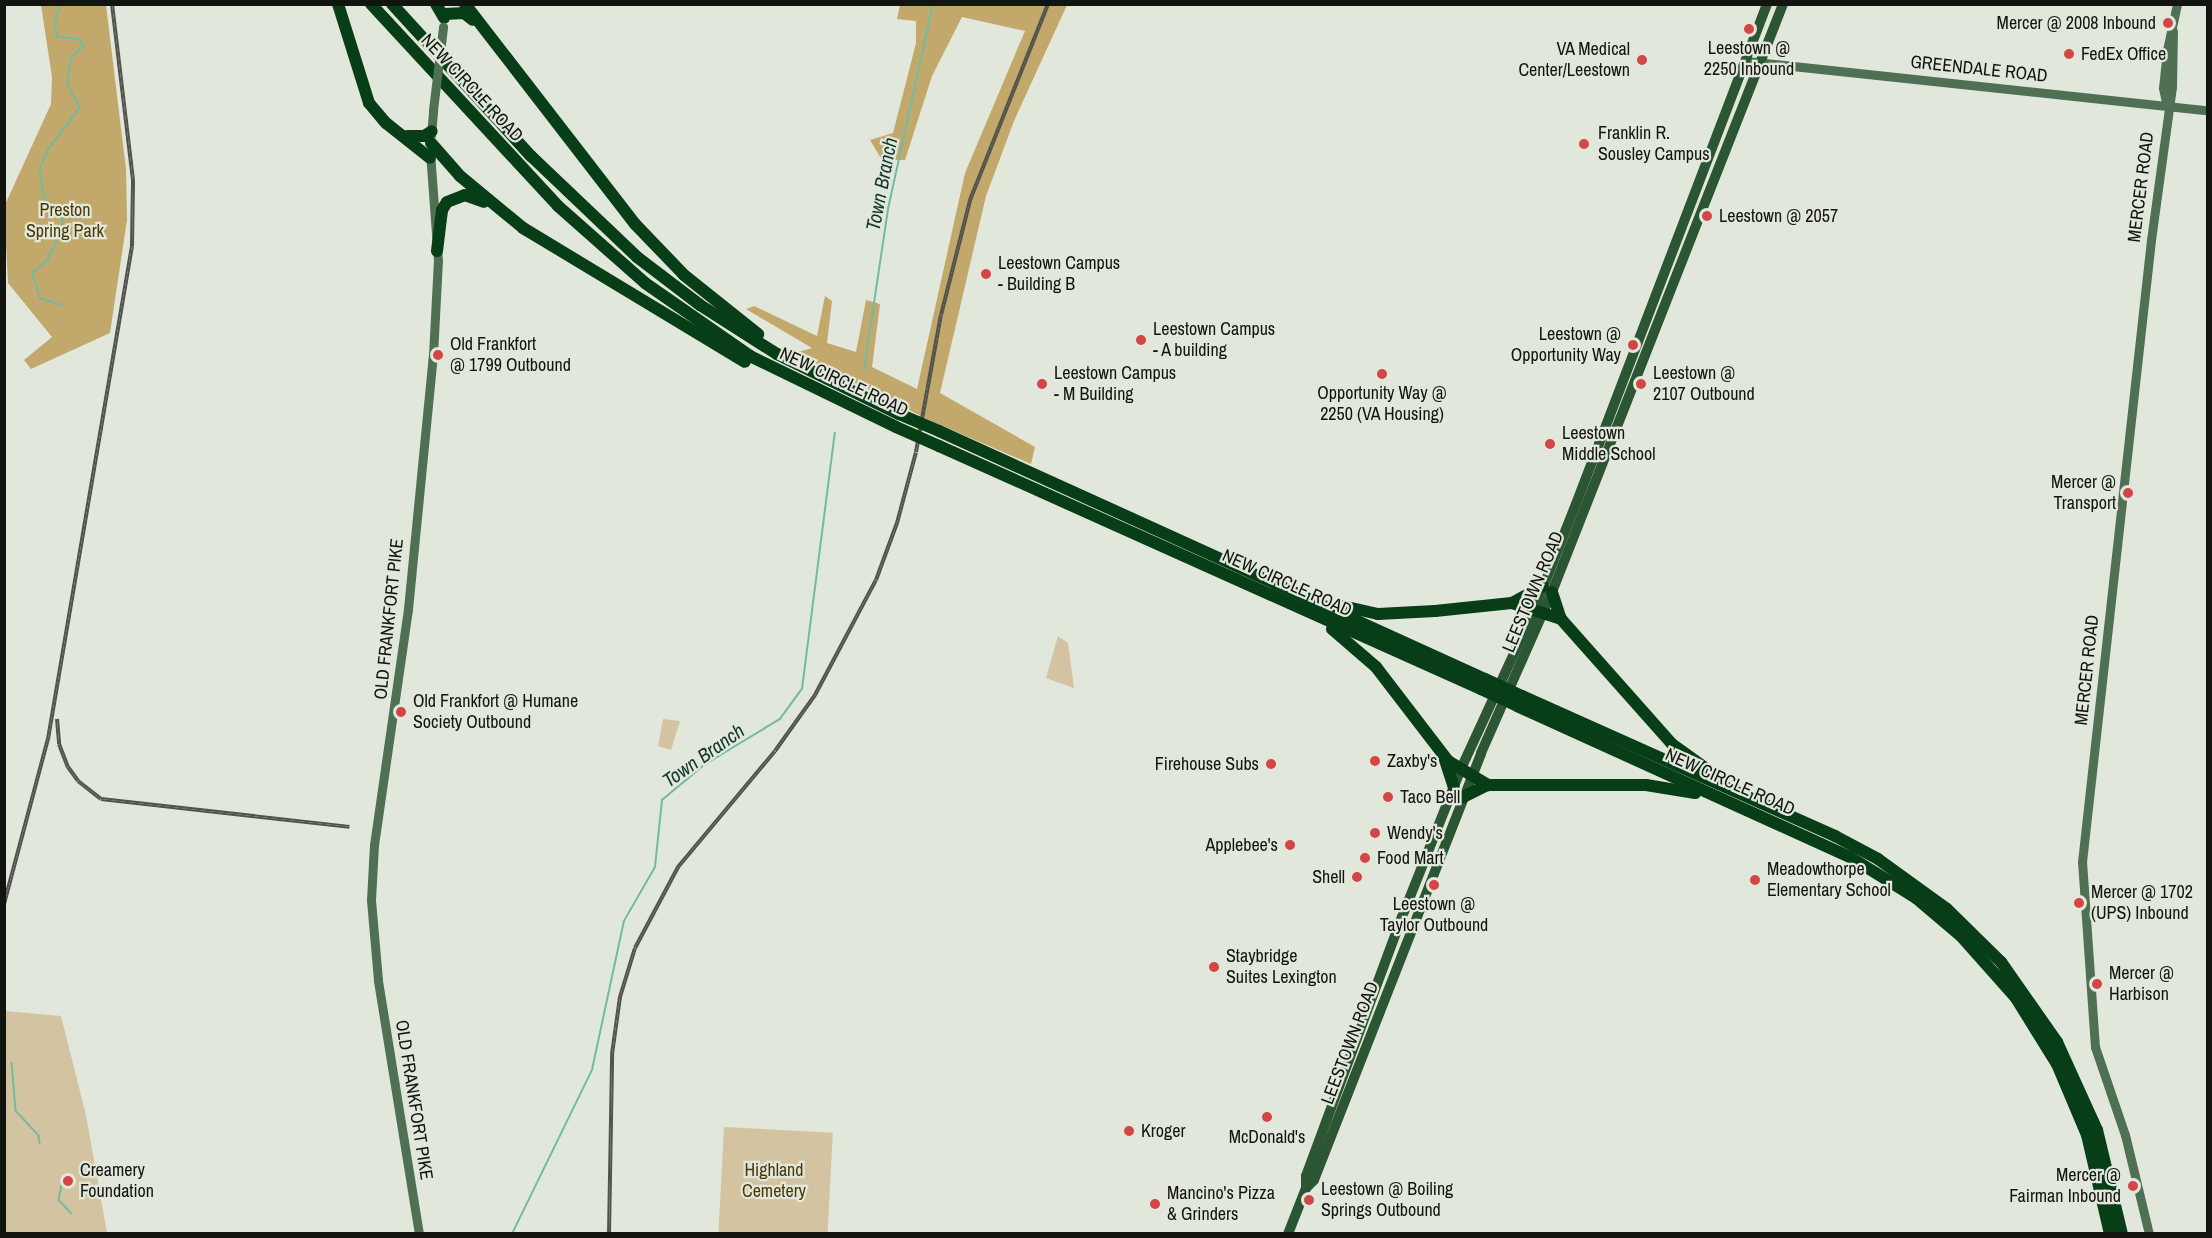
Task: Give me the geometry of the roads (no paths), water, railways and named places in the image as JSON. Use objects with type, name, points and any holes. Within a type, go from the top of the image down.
[{"type":"highway","points":[[338,4],[369,103],[386,123],[430,158]]},
{"type":"highway","name":"NEW CIRCLE ROAD","points":[[371,4],[526,172],[606,251],[720,338],[788,377],[896,427],[1314,615],[1483,684]]},
{"type":"highway","name":"NEW CIRCLE ROAD","points":[[392,4],[506,130],[615,238],[700,305],[777,354],[898,414],[1305,597],[1519,701],[1762,809],[1835,836],[1895,871],[1947,909],[2001,962],[2042,1016],[2073,1070],[2097,1130],[2122,1233]]},
{"type":"highway","points":[[435,4],[445,16],[464,13],[479,24]]},
{"type":"highway","points":[[465,4],[641,231],[684,275],[777,354]]},
{"type":"highway","points":[[405,136],[431,137],[460,176],[523,228],[686,329],[761,370],[788,377]]},
{"type":"highway","points":[[437,251],[442,210],[449,200],[465,195],[494,205]]},
{"type":"highway","points":[[1305,597],[1378,614],[1512,603],[1548,589],[1561,619],[1683,754],[1762,809]]},
{"type":"highway","points":[[1512,603],[1561,619]]},
{"type":"highway","points":[[1314,615],[1376,667],[1442,754],[1460,771],[1488,785]]},
{"type":"highway","points":[[1442,754],[1454,787]]},
{"type":"highway","points":[[1463,797],[1488,785],[1658,786],[1687,790],[1762,809]]},
{"type":"highway","name":"NEW CIRCLE ROAD","points":[[1762,809],[1893,882],[1961,936],[1999,977],[2043,1040],[2067,1086],[2087,1135],[2110,1233]]},
{"type":"main road","name":"LEESTOWN ROAD","points":[[1701,196],[1767,4]]},
{"type":"main road","name":"LEESTOWN ROAD","points":[[1306,1188],[1314,1180],[1701,196],[1783,4]]},
{"type":"main road","name":"LEESTOWN ROAD","points":[[1288,1233],[1306,1188],[1306,1176],[1460,771],[1539,611]]},
{"type":"street","name":"MERCER ROAD","points":[[2149,1233],[2125,1135],[2096,1047],[2082,862],[2167,105],[2163,88],[2177,4]]},
{"type":"street","name":"OLD FRANKFORT PIKE","points":[[418,1233],[377,971],[371,881],[408,609],[433,355],[437,251],[430,158],[433,110],[445,16]]},
{"type":"street","name":"GREENDALE ROAD","points":[[1746,61],[2208,110]]},
{"type":"waterway","points":[[60,4],[55,27],[58,37],[79,39],[84,46],[71,59],[68,85],[80,108],[49,149],[40,169],[44,198],[61,214],[64,226],[48,260],[33,273],[40,298],[62,305]]},
{"type":"waterway","points":[[68,4],[83,4]]},
{"type":"waterway","name":"Town Branch","points":[[864,370],[888,209],[933,4]]},
{"type":"waterway","name":"Town Branch","points":[[512,1234],[592,1070],[624,921],[655,867],[662,800],[704,765],[780,719],[802,689],[835,433]]},
{"type":"waterway","points":[[12,1063],[16,1111],[39,1136],[40,1143]]},
{"type":"waterway","points":[[62,1185],[59,1200],[71,1213]]},
{"type":"railway","points":[[4,904],[48,739],[132,246],[133,180],[112,4]]},
{"type":"railway","points":[[609,1234],[612,1054],[620,997],[635,948],[678,867],[775,751],[815,695],[876,580],[897,523],[916,452],[941,315],[970,200],[1048,4]]},
{"type":"railway","points":[[57,719],[59,744],[68,767],[78,781],[101,799],[349,827]]},
{"type":"place","name":"Mercer @ 2008 Inbound","points":[[2168,23]]},
{"type":"place","name":"Leestown @ 2250 Inbound","points":[[1749,29]]},
{"type":"place","name":"FedEx Office","points":[[2069,54]]},
{"type":"place","name":"VA Medical Center/Leestown","points":[[1642,60]]},
{"type":"place","name":"Franklin R. Sousley Campus","points":[[1584,144]]},
{"type":"place","name":"Leestown @ 2057","points":[[1707,216]]},
{"type":"place","name":"Leestown Campus - Building B","points":[[986,274]]},
{"type":"place","name":"Leestown Campus - A building","points":[[1141,340]]},
{"type":"place","name":"Leestown @ Opportunity Way","points":[[1633,345]]},
{"type":"place","name":"Old Frankfort @ 1799 Outbound","points":[[438,355]]},
{"type":"place","name":"Opportunity Way @ 2250 (VA Housing)","points":[[1382,374]]},
{"type":"place","name":"Leestown Campus - M Building","points":[[1042,384]]},
{"type":"place","name":"Leestown @ 2107 Outbound","points":[[1641,384]]},
{"type":"place","name":"Leestown Middle School","points":[[1550,444]]},
{"type":"place","name":"Mercer @ Transport","points":[[2128,493]]},
{"type":"place","name":"Old Frankfort @ Humane Society Outbound","points":[[401,712]]},
{"type":"place","name":"Zaxby's","points":[[1375,761]]},
{"type":"place","name":"Firehouse Subs","points":[[1271,764]]},
{"type":"place","name":"Taco Bell","points":[[1388,797]]},
{"type":"place","name":"Wendy's","points":[[1375,833]]},
{"type":"place","name":"Applebee's","points":[[1290,845]]},
{"type":"place","name":"Food Mart","points":[[1365,858]]},
{"type":"place","name":"Shell","points":[[1357,877]]},
{"type":"place","name":"Meadowthorpe Elementary School","points":[[1755,880]]},
{"type":"place","name":"Leestown @ Taylor Outbound","points":[[1434,885]]},
{"type":"place","name":"Mercer @ 1702 (UPS) Inbound","points":[[2079,903]]},
{"type":"place","name":"Staybridge Suites Lexington","points":[[1214,967]]},
{"type":"place","name":"Mercer @ Harbison","points":[[2097,984]]},
{"type":"place","name":"McDonald's","points":[[1267,1117]]},
{"type":"place","name":"Kroger","points":[[1129,1131]]},
{"type":"place","name":"Creamery Foundation","points":[[68,1181]]},
{"type":"place","name":"Mercer @ Fairman Inbound","points":[[2133,1186]]},
{"type":"place","name":"Leestown @ Boiling Springs Outbound","points":[[1309,1200]]},
{"type":"place","name":"Mancino's Pizza & Grinders","points":[[1155,1204]]},
{"type":"park label","name":"Preston Spring Park","points":[[65,221]]},
{"type":"park label","name":"Highland Cemetery","points":[[774,1181]]}]
